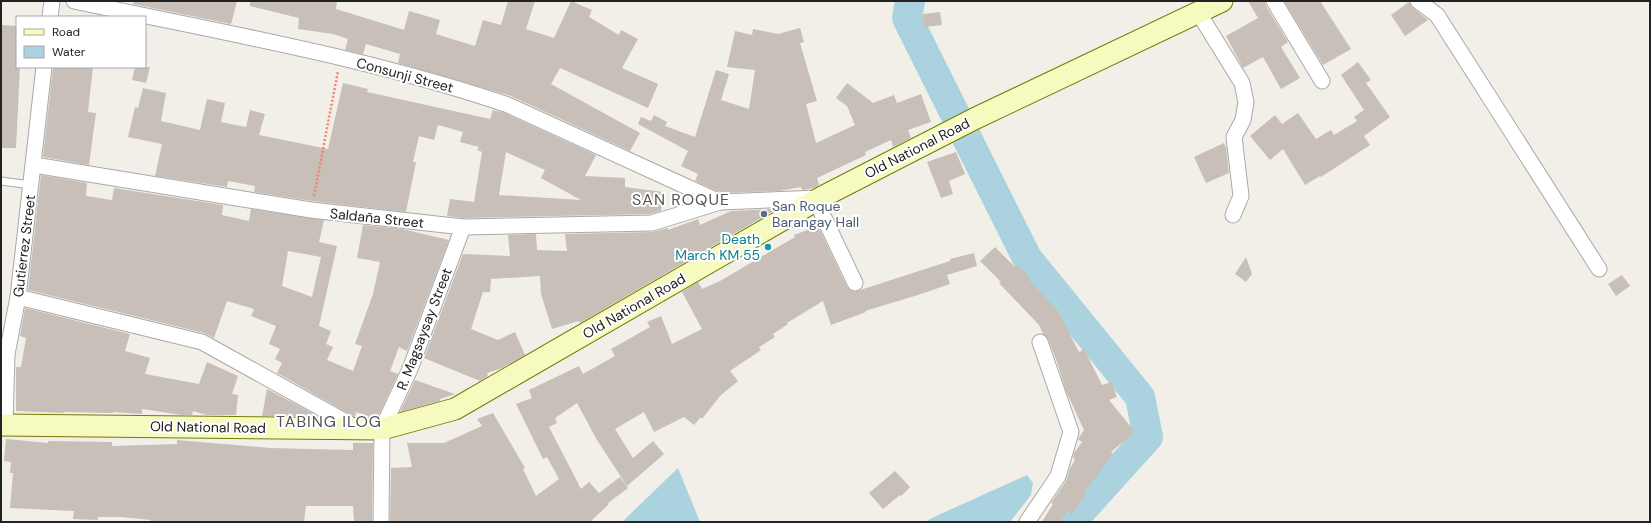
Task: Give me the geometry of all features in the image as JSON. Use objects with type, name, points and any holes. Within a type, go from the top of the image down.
[{"type":"main road","name":"Old National Road","points":[[3,425],[382,429],[455,409],[819,199],[974,119],[1222,1]]},
{"type":"street","points":[[50,16],[52,1]]},
{"type":"street","name":"Consunji Street","points":[[74,1],[144,16]]},
{"type":"street","points":[[1274,1],[1322,81]]},
{"type":"street","points":[[1418,1],[1437,15],[1599,269]]},
{"type":"street","points":[[1198,12],[1242,83],[1246,102],[1243,120],[1234,137],[1240,196],[1233,215]]},
{"type":"street","name":"Consunji Street","points":[[146,16],[340,58],[457,89],[508,105],[720,202]]},
{"type":"street","name":"Gutierrez Street","points":[[3,425],[4,354],[18,297],[44,68]]},
{"type":"street","name":"Saldaña Street","points":[[34,165],[311,210],[463,227],[652,223],[720,202]]},
{"type":"street","points":[[720,202],[819,199],[855,283]]},
{"type":"street","name":"R. Magsaysay Street","points":[[382,429],[410,369],[463,227]]},
{"type":"street","points":[[18,297],[202,342],[359,429]]},
{"type":"street","points":[[1027,522],[1058,476],[1071,432],[1040,342]]},
{"type":"street","points":[[381,522],[382,429]]},
{"type":"lane","points":[[1,182],[31,185]]},
{"type":"path","points":[[311,210],[340,58]]},
{"type":"water","points":[[678,468],[700,522],[622,522]]},
{"type":"water","points":[[1027,475],[1033,483],[1031,495],[1010,522],[925,522],[934,517]]},
{"type":"building","points":[[134,1],[237,1],[231,24],[133,4]]},
{"type":"building","points":[[250,1],[337,1],[336,9],[404,30],[409,11],[440,20],[436,34],[475,46],[483,20],[501,25],[508,1],[535,1],[526,29],[554,38],[571,1],[592,10],[589,17],[619,35],[621,30],[638,39],[622,68],[658,84],[648,108],[560,68],[551,84],[640,133],[630,151],[511,96],[398,63],[400,54],[366,44],[363,54],[345,50],[348,39],[333,34],[298,29],[299,18],[250,6]]},
{"type":"building","points":[[1248,1],[1265,1],[1266,6],[1288,42],[1281,47],[1300,78],[1281,89],[1263,57],[1243,68],[1226,36],[1258,18]]},
{"type":"building","points":[[1284,1],[1320,1],[1351,49],[1323,65]]},
{"type":"building","points":[[1409,2],[1413,8],[1428,20],[1405,36],[1391,15]]},
{"type":"building","points":[[940,12],[942,25],[924,27],[923,14]]},
{"type":"building","points":[[1,25],[16,26],[16,68],[20,68],[16,148],[1,148]]},
{"type":"building","points":[[800,28],[804,42],[800,43],[817,101],[806,104],[816,143],[855,125],[847,106],[836,98],[847,83],[873,103],[894,95],[897,103],[921,94],[931,122],[908,130],[911,138],[893,147],[891,140],[865,152],[866,155],[817,178],[819,185],[814,188],[802,190],[801,187],[779,191],[722,193],[695,181],[698,174],[681,166],[688,151],[638,124],[641,117],[651,121],[654,115],[667,122],[665,126],[695,137],[716,70],[729,74],[721,100],[749,109],[755,70],[727,67],[735,31],[752,35],[753,29],[778,34]]},
{"type":"building","points":[[1358,62],[1371,80],[1366,83],[1390,117],[1364,136],[1370,145],[1321,177],[1320,176],[1305,185],[1283,149],[1270,160],[1250,136],[1275,115],[1282,124],[1298,113],[1316,139],[1331,130],[1334,135],[1357,121],[1354,117],[1364,110],[1341,75]]},
{"type":"building","points":[[150,67],[146,83],[132,80],[135,68]]},
{"type":"building","points":[[53,68],[93,68],[88,112],[96,113],[89,165],[43,157]]},
{"type":"building","points":[[343,83],[368,89],[367,92],[490,119],[493,110],[505,113],[596,155],[585,176],[625,178],[625,187],[663,192],[661,211],[651,214],[463,218],[447,216],[450,199],[474,202],[482,152],[477,150],[479,147],[460,142],[463,132],[438,125],[434,140],[419,136],[413,162],[416,162],[406,212],[312,201],[254,192],[255,186],[228,181],[227,187],[155,176],[162,144],[128,137],[135,107],[138,108],[143,88],[166,93],[161,121],[200,130],[207,99],[225,103],[221,122],[246,127],[250,110],[265,114],[259,135],[328,149]],"holes":[[[506,152],[545,170],[541,178],[581,200],[499,195]]]},
{"type":"building","points":[[1224,143],[1229,173],[1206,183],[1194,157]]},
{"type":"building","points":[[956,152],[965,174],[949,181],[953,194],[941,198],[927,162]]},
{"type":"building","points":[[41,175],[87,183],[86,196],[112,200],[114,188],[223,205],[222,215],[249,221],[251,209],[324,220],[319,242],[337,246],[319,326],[331,331],[326,344],[333,347],[327,360],[353,371],[362,346],[355,344],[373,294],[380,262],[357,258],[363,225],[402,229],[449,240],[407,351],[399,347],[390,371],[398,374],[378,417],[370,417],[356,412],[355,417],[277,373],[282,363],[275,359],[280,349],[269,344],[276,326],[251,316],[254,309],[227,301],[214,338],[204,333],[28,290]],"holes":[[[288,251],[321,257],[312,297],[282,286]]]},
{"type":"building","points":[[775,209],[580,323],[579,321],[552,329],[541,294],[540,276],[491,279],[490,292],[483,292],[471,329],[498,340],[515,332],[525,355],[502,368],[487,373],[488,376],[480,381],[424,358],[463,254],[510,256],[508,235],[536,234],[537,250],[567,251],[565,234],[652,232],[668,228],[668,230],[698,219],[700,225],[731,211]]},
{"type":"building","points":[[818,226],[847,287],[854,292],[950,261],[950,259],[974,253],[977,266],[947,275],[950,284],[865,311],[866,312],[831,325],[823,301],[787,323],[788,324],[773,334],[775,337],[759,347],[761,350],[730,371],[738,381],[720,396],[702,419],[701,417],[694,425],[684,417],[654,432],[644,412],[615,429],[633,458],[653,441],[664,454],[627,486],[597,440],[577,403],[555,418],[557,423],[549,427],[581,489],[589,482],[599,493],[620,477],[628,488],[608,503],[609,504],[590,522],[390,521],[391,468],[412,467],[407,443],[444,443],[482,426],[477,419],[493,413],[525,468],[523,469],[536,496],[559,479],[547,457],[543,459],[516,404],[532,398],[529,390],[579,366],[583,374],[615,356],[611,349],[650,327],[647,322],[661,316],[672,344],[702,329],[682,292],[698,282],[702,289],[720,281],[795,237],[794,235]]},
{"type":"building","points":[[995,247],[1015,267],[1018,265],[1030,278],[1028,279],[1058,311],[1079,352],[1084,349],[1102,385],[1112,382],[1117,397],[1109,400],[1135,432],[1111,452],[1113,454],[1084,493],[1086,495],[1072,514],[1067,511],[1060,522],[1042,522],[1053,504],[1051,503],[1066,481],[1070,468],[1075,460],[1073,458],[1074,453],[1082,442],[1078,439],[1084,430],[1066,391],[1048,339],[1043,334],[1039,325],[999,283],[1001,282],[980,261]]},
{"type":"building","points":[[1246,257],[1252,274],[1246,282],[1235,274]]},
{"type":"building","points":[[1622,275],[1630,286],[1616,296],[1608,284]]},
{"type":"building","points":[[25,308],[130,334],[125,351],[150,358],[145,374],[199,384],[207,362],[238,376],[232,394],[238,395],[236,415],[207,415],[193,411],[192,415],[181,415],[142,409],[142,414],[113,412],[64,413],[16,411],[16,367],[21,367],[26,338],[20,336]]},
{"type":"building","points":[[415,380],[455,394],[440,399],[440,401],[400,412]]},
{"type":"building","points":[[267,389],[312,413],[311,416],[262,416]]},
{"type":"building","points":[[6,439],[48,443],[48,441],[112,442],[112,446],[177,444],[177,440],[270,448],[353,450],[353,443],[373,443],[372,522],[354,522],[353,506],[306,506],[304,522],[151,522],[151,520],[121,517],[98,517],[98,520],[73,519],[74,511],[10,508],[13,473],[10,473],[11,462],[4,461]]},
{"type":"building","points":[[895,471],[910,487],[901,496],[900,495],[883,509],[869,493]]},
{"type":"waterway","points":[[910,1],[907,18],[1027,258],[1140,397],[1148,437],[1071,522]]},
{"type":"place","name":"San Roque Barangay Hall","points":[[764,214]]},
{"type":"place","name":"Death March KM 55","points":[[768,247]]},
{"type":"district","name":"SAN ROQUE","points":[[681,199]]},
{"type":"district","name":"TABING ILOG","points":[[329,421]]}]
